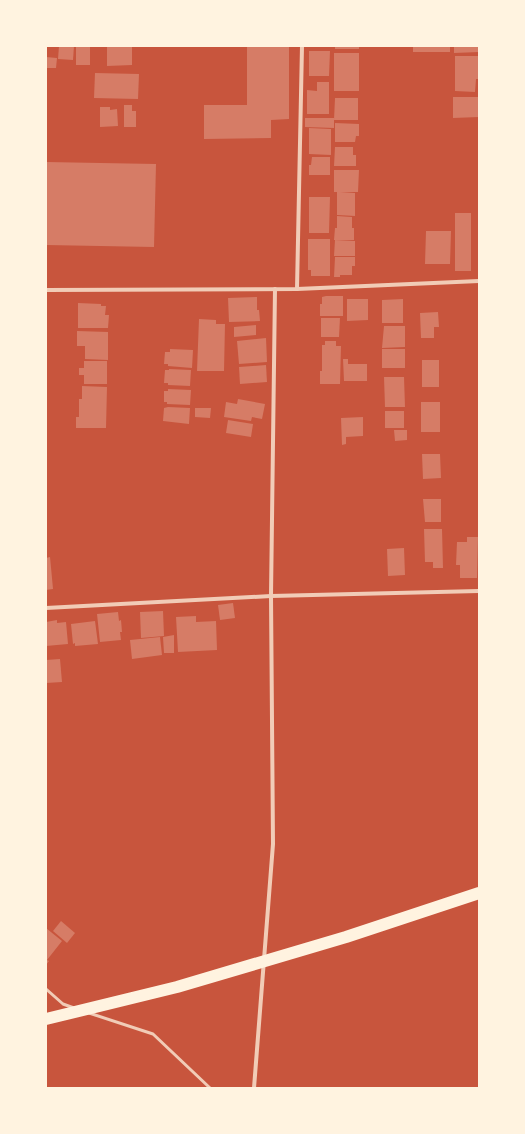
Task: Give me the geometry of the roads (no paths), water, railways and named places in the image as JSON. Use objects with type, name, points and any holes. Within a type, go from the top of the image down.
[{"type":"highway","points":[[46,1019],[177,987],[346,937],[479,893]]},
{"type":"street","points":[[297,289],[302,46]]},
{"type":"street","points":[[46,290],[297,289],[479,281]]},
{"type":"street","points":[[254,1088],[273,844],[271,596],[275,289]]},
{"type":"street","points":[[46,608],[271,596],[479,591]]},
{"type":"lane","points":[[46,989],[63,1004],[153,1034],[210,1088]]}]
